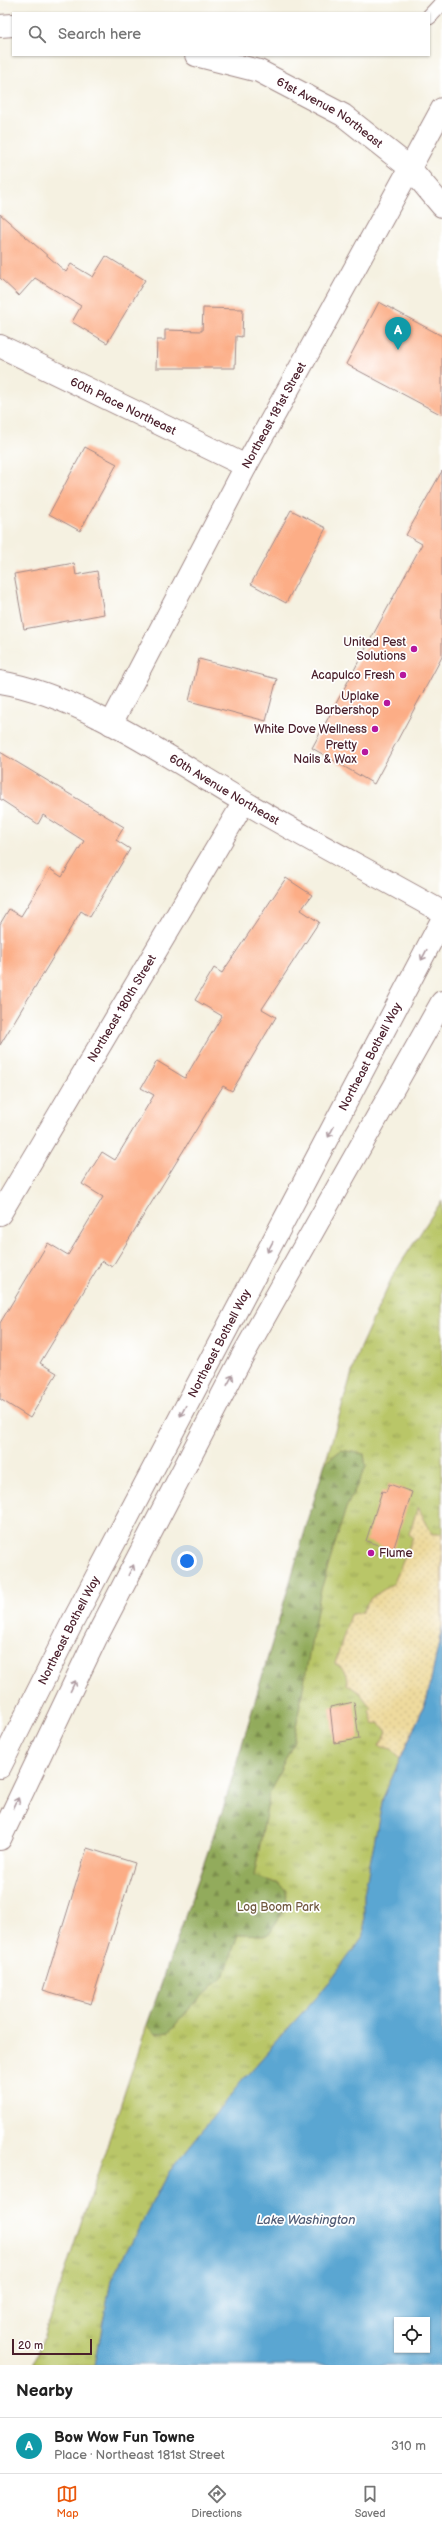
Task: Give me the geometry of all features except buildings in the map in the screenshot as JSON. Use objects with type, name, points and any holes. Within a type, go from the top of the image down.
[{"type":"main road","points":[[0,26],[12,25]]},
{"type":"main road","name":"61st Avenue Northeast","points":[[200,56],[258,71],[344,115],[410,168],[442,206]]},
{"type":"main road","name":"Northeast 181st Street","points":[[111,724],[246,466],[442,109]]},
{"type":"main road","name":"60th Place Northeast","points":[[0,346],[246,466]]},
{"type":"main road","name":"60th Avenue Northeast","points":[[0,682],[26,686],[111,724],[244,802],[442,912]]},
{"type":"main road","name":"Northeast 180th Street","points":[[0,1214],[244,802]]},
{"type":"main road","name":"Northeast Bothell Way","points":[[0,1767],[75,1618],[442,920]]},
{"type":"main road","points":[[0,1839],[95,1640],[240,1362],[442,1002]]},
{"type":"lane","points":[[430,16],[442,4]]},
{"type":"green space","name":"Log Boom Park","points":[[442,1200],[442,1626],[427,1699],[383,1798],[364,1894],[364,1935],[332,1979],[241,2082],[169,2172],[111,2280],[95,2365],[34,2365],[147,2025],[224,1806],[358,1352],[393,1275]]},
{"type":"green space","points":[[341,1450],[364,1454],[366,1467],[346,1508],[320,1593],[293,1744],[270,1792],[254,1876],[277,1883],[286,1890],[287,1906],[268,1935],[238,1934],[225,1974],[190,2008],[169,2032],[156,2034],[147,2025],[224,1806],[325,1463]]},
{"type":"sand","points":[[418,1507],[432,1534],[442,1534],[442,1626],[427,1699],[400,1759],[392,1749],[379,1746],[387,1732],[380,1723],[373,1724],[369,1710],[372,1709],[360,1693],[347,1684],[345,1672],[335,1664],[350,1615],[362,1612],[371,1598],[394,1583],[413,1537],[409,1534]]},
{"type":"water","name":"Lake Washington","points":[[442,1627],[442,2365],[95,2365],[111,2280],[169,2172],[241,2082],[332,1979],[364,1935],[364,1894],[383,1798],[427,1699]]},
{"type":"place","name":"Bow Wow Fun Towne","points":[[398,350]]},
{"type":"place","name":"United Pest Solutions","points":[[414,649]]},
{"type":"place","name":"Acapulco Fresh","points":[[403,675]]},
{"type":"place","name":"Uplake Barbershop","points":[[387,703]]},
{"type":"place","name":"White Dove Wellness","points":[[375,729]]},
{"type":"place","name":"Pretty Nails & Wax","points":[[365,752]]},
{"type":"place","name":"Flume","points":[[371,1553]]}]
